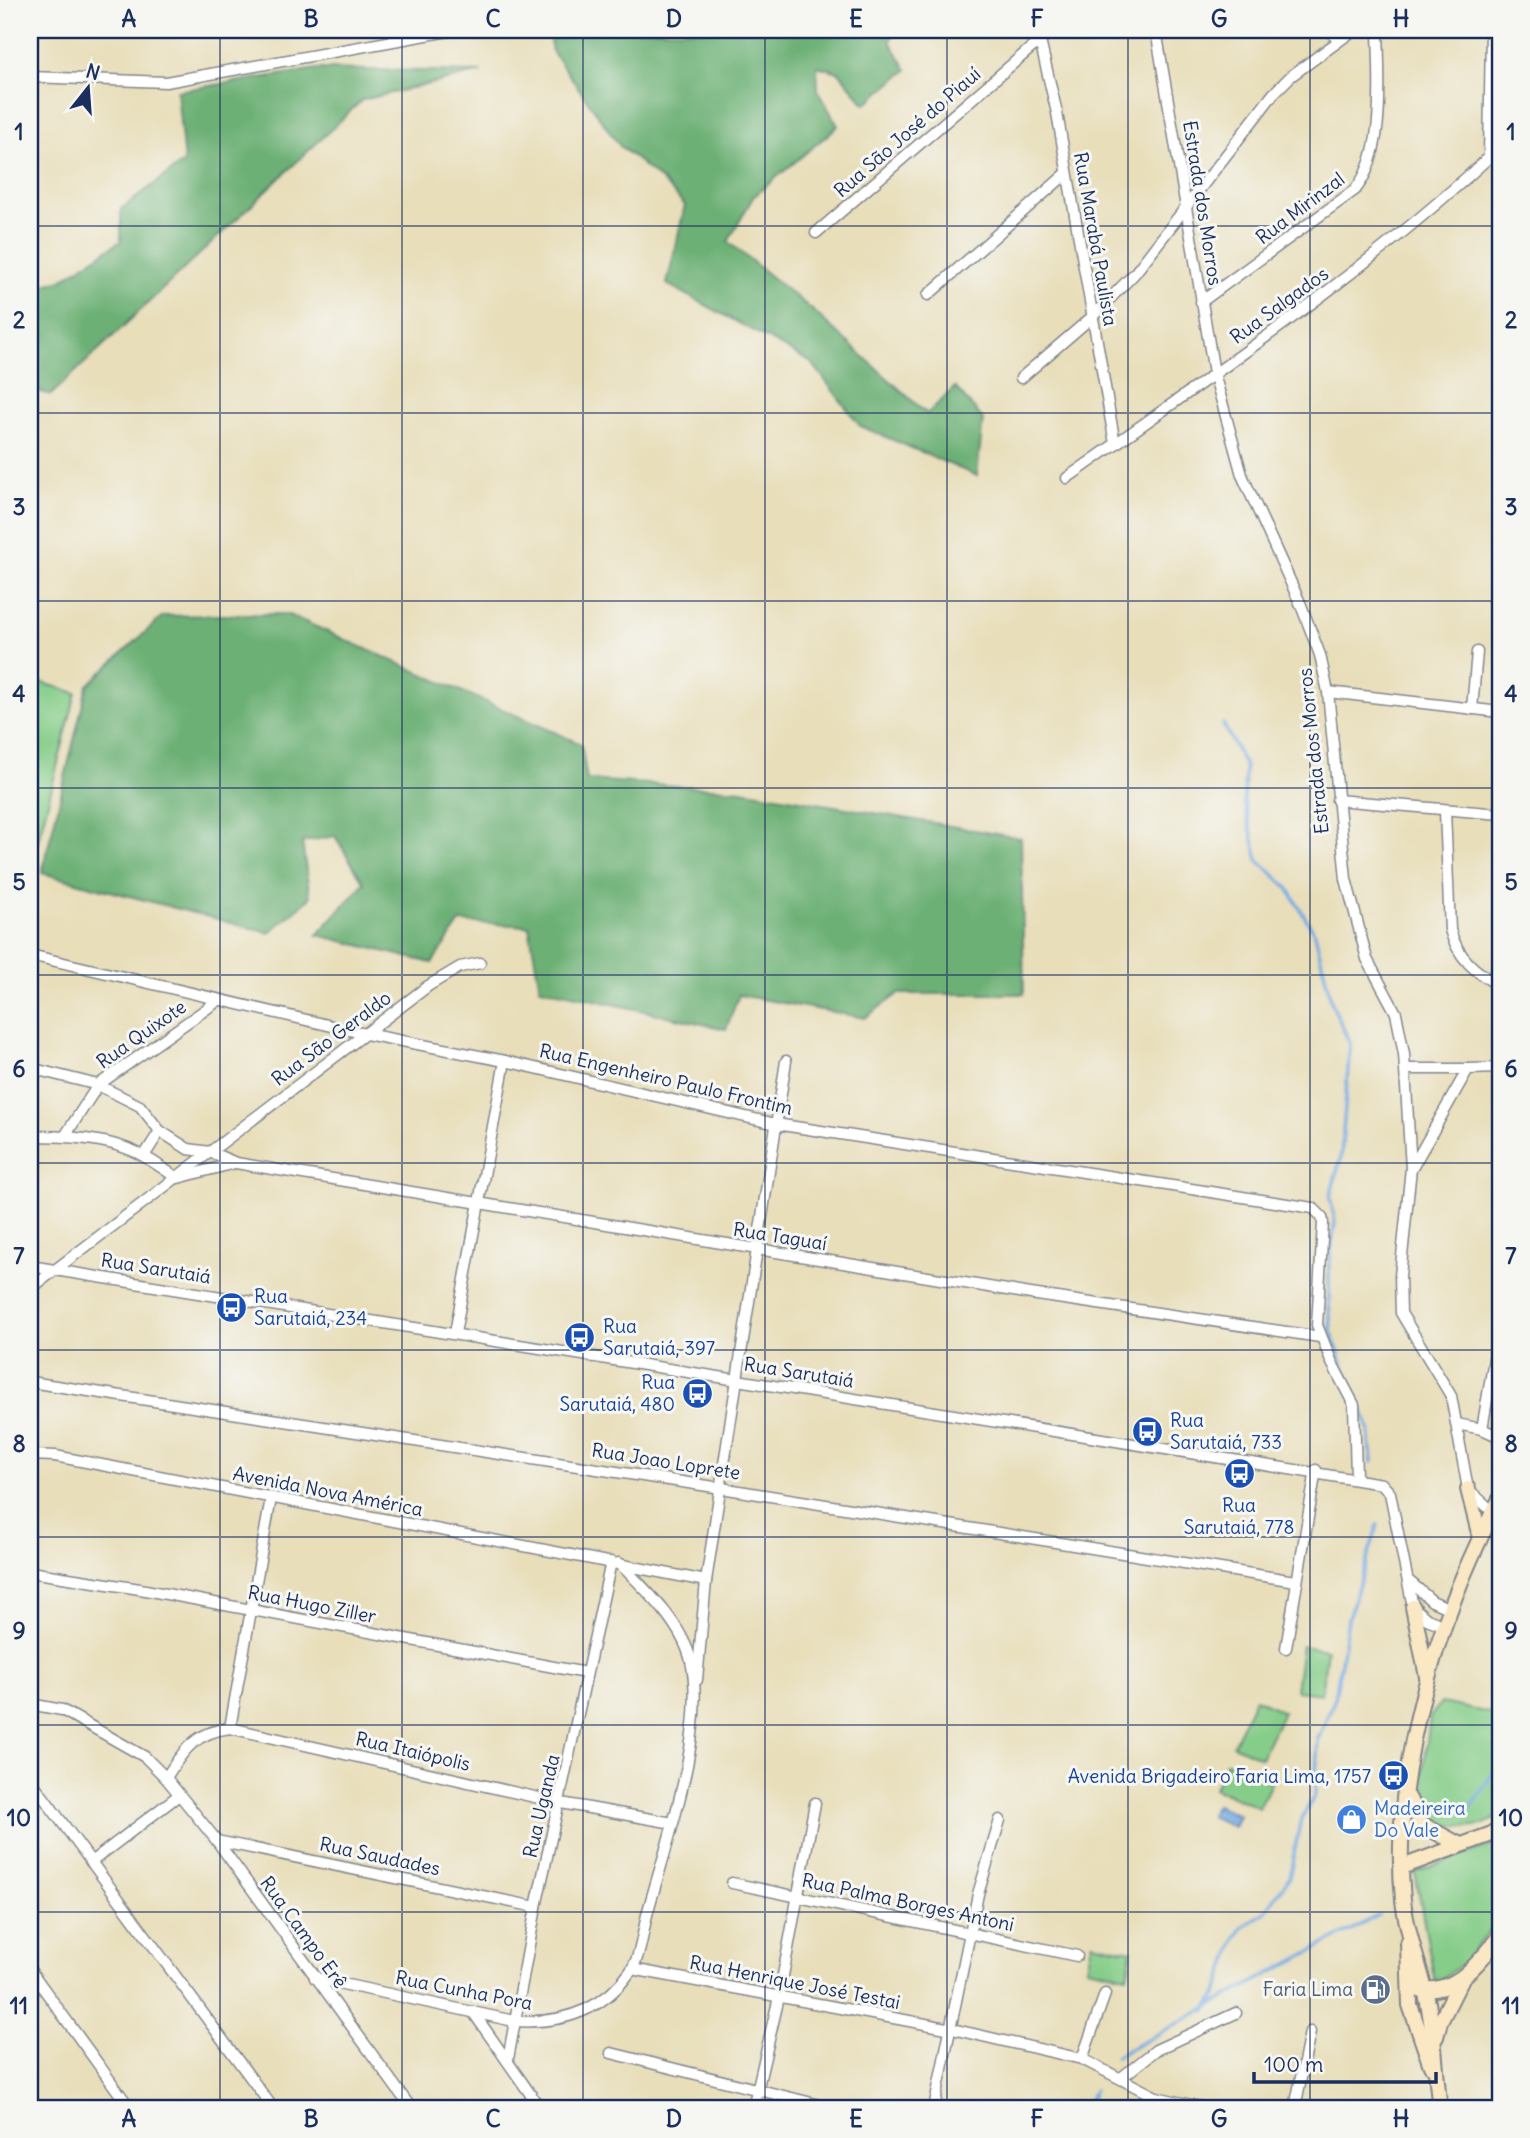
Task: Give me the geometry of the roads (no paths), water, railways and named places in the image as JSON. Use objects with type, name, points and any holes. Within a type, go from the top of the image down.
[{"type":"main road","points":[[1468,1489],[1480,1537]]},
{"type":"main road","points":[[1435,2077],[1419,2040],[1409,1987],[1408,1933],[1402,1867],[1406,1791],[1416,1721],[1427,1678],[1450,1609],[1480,1537],[1500,1499]]},
{"type":"main road","points":[[1413,1608],[1427,1678]]},
{"type":"main road","points":[[1406,1791],[1421,1824],[1460,1845]]},
{"type":"main road","points":[[1402,1867],[1500,1831]]},
{"type":"main road","points":[[1408,1933],[1425,1990],[1440,2108]]},
{"type":"main road","points":[[1434,2049],[1440,2022],[1461,1980],[1500,1937]]},
{"type":"main road","points":[[1409,1987],[1425,1990],[1445,1989],[1461,1980]]},
{"type":"street","points":[[30,77],[166,82],[454,30]]},
{"type":"street","name":"Rua São José do Piauí","points":[[816,233],[1052,30]]},
{"type":"street","name":"Estrada dos Morros","points":[[1156,30],[1214,373],[1242,475],[1312,631],[1328,692],[1346,880],[1367,959],[1396,1013],[1406,1069],[1412,1168],[1402,1248],[1400,1304],[1405,1322],[1444,1382],[1457,1424],[1468,1489]]},
{"type":"street","points":[[1328,30],[1339,40]]},
{"type":"street","points":[[1021,378],[1093,317],[1135,273],[1274,93],[1291,76],[1354,30]]},
{"type":"street","name":"Rua Mirinzal","points":[[1201,302],[1355,190],[1366,177],[1375,146],[1378,30]]},
{"type":"street","points":[[1489,158],[1491,30]]},
{"type":"street","name":"Rua Marabá Paulista","points":[[1040,41],[1067,173],[1115,444]]},
{"type":"street","name":"Rua Salgados","points":[[1067,478],[1349,276],[1500,147]]},
{"type":"street","points":[[928,295],[1067,173]]},
{"type":"street","points":[[1472,709],[1477,652]]},
{"type":"street","points":[[1328,692],[1500,712]]},
{"type":"street","points":[[1337,800],[1500,814]]},
{"type":"street","points":[[1445,811],[1450,930],[1454,942],[1471,967],[1500,986]]},
{"type":"street","name":"Rua Engenheiro Paulo Frontim","points":[[30,955],[366,1034],[505,1060],[776,1124],[1301,1206],[1318,1212],[1323,1223],[1317,1309],[1320,1337]]},
{"type":"street","name":"Rua São Geraldo","points":[[30,1289],[428,986],[460,967],[480,963]]},
{"type":"street","name":"Rua Quixote","points":[[65,1136],[98,1086],[219,1000]]},
{"type":"street","points":[[455,1333],[505,1060]]},
{"type":"street","points":[[632,1969],[673,1823],[696,1691],[706,1581],[786,1061]]},
{"type":"street","points":[[1406,1069],[1500,1068]]},
{"type":"street","points":[[30,1069],[98,1086],[140,1106],[160,1131],[188,1149],[210,1152]]},
{"type":"street","points":[[1412,1168],[1468,1069]]},
{"type":"street","points":[[144,1156],[160,1131]]},
{"type":"street","points":[[30,1136],[65,1136],[144,1156],[177,1178]]},
{"type":"street","name":"Rua Taguaí","points":[[210,1152],[236,1163],[480,1204],[1320,1337]]},
{"type":"street","name":"Rua Taguaí","points":[[177,1178],[236,1163]]},
{"type":"street","name":"Rua Sarutaiá","points":[[30,1266],[1356,1477],[1382,1484],[1388,1489],[1410,1581]]},
{"type":"street","points":[[1482,1429],[1500,1324]]},
{"type":"street","points":[[1320,1337],[1354,1405],[1356,1477]]},
{"type":"street","name":"Rua Joao Loprete","points":[[30,1382],[721,1488],[1295,1581]]},
{"type":"street","points":[[1457,1424],[1482,1429],[1500,1437]]},
{"type":"street","name":"Avenida Nova América","points":[[30,1455],[55,1456],[706,1581]]},
{"type":"street","points":[[1286,1648],[1315,1471]]},
{"type":"street","points":[[1468,1489],[1493,1512]]},
{"type":"street","points":[[166,1778],[190,1743],[212,1730],[230,1728],[271,1498]]},
{"type":"street","points":[[615,1562],[655,1602],[682,1640],[690,1658],[696,1691]]},
{"type":"street","name":"Rua Uganda","points":[[508,2059],[536,1907],[561,1802],[586,1673],[615,1562]]},
{"type":"street","name":"Rua Hugo Ziller","points":[[30,1572],[252,1610],[586,1673]]},
{"type":"street","points":[[1410,1581],[1413,1608],[1427,1619],[1445,1626]]},
{"type":"street","points":[[1410,1581],[1432,1601],[1450,1609]]},
{"type":"street","name":"Rua Campo Erê","points":[[30,1704],[62,1710],[145,1757],[166,1778],[217,1841],[411,2108]]},
{"type":"street","name":"Rua Itaiópolis","points":[[230,1728],[561,1802],[673,1823]]},
{"type":"street","points":[[30,1779],[272,2108]]},
{"type":"street","points":[[90,1862],[179,1795]]},
{"type":"street","points":[[753,2108],[799,1897],[814,1803]]},
{"type":"street","points":[[934,2108],[970,1934],[990,1848],[1000,1820]]},
{"type":"street","name":"Rua Saudades","points":[[217,1841],[536,1907]]},
{"type":"street","name":"Rua Palma Borges Antoni","points":[[732,1883],[1077,1955]]},
{"type":"street","name":"Rua Henrique José Testai","points":[[632,1969],[952,2029],[1082,2059],[1121,2078],[1155,2103],[1205,2108]]},
{"type":"street","name":"Rua Cunha Pora","points":[[315,1978],[514,2021],[535,2022],[576,2015],[614,1991],[632,1969]]},
{"type":"street","points":[[30,1970],[130,2108]]},
{"type":"street","points":[[1082,2059],[1105,1994]]},
{"type":"street","points":[[473,2012],[540,2108]]},
{"type":"street","points":[[1121,2078],[1156,2050],[1236,2013]]},
{"type":"street","points":[[1295,2108],[1310,2032]]},
{"type":"street","points":[[611,2053],[758,2092],[832,2108]]},
{"type":"water","points":[[1216,1805],[1239,1815],[1234,1827],[1210,1816]]},
{"type":"waterway","points":[[1223,724],[1245,766],[1244,802],[1258,860],[1288,888],[1315,934],[1332,1004],[1350,1044],[1341,1157],[1330,1197],[1335,1222],[1329,1267],[1329,1305],[1331,1330],[1369,1427],[1372,1462]]},
{"type":"waterway","points":[[1205,2011],[1216,1996],[1236,1937],[1243,1927],[1265,1912],[1289,1878],[1301,1819],[1315,1795],[1318,1739],[1335,1698],[1348,1619],[1378,1525]]},
{"type":"waterway","points":[[1467,1813],[1500,1762]]},
{"type":"waterway","points":[[1115,2057],[1379,1915]]},
{"type":"waterway","points":[[1087,2108],[1094,2090]]},
{"type":"place","name":"Rua Sarutaiá, 234","points":[[231,1307]]},
{"type":"place","name":"Rua Sarutaiá, 397","points":[[580,1337]]},
{"type":"place","name":"Rua Sarutaiá, 480","points":[[698,1393]]},
{"type":"place","name":"Rua Sarutaiá, 733","points":[[1147,1431]]},
{"type":"place","name":"Rua Sarutaiá, 778","points":[[1239,1474]]},
{"type":"place","name":"Avenida Brigadeiro Faria Lima, 1757","points":[[1394,1776]]},
{"type":"place","name":"Madeireira Do Vale","points":[[1351,1819]]},
{"type":"place","name":"Faria Lima","points":[[1376,1989]]}]
